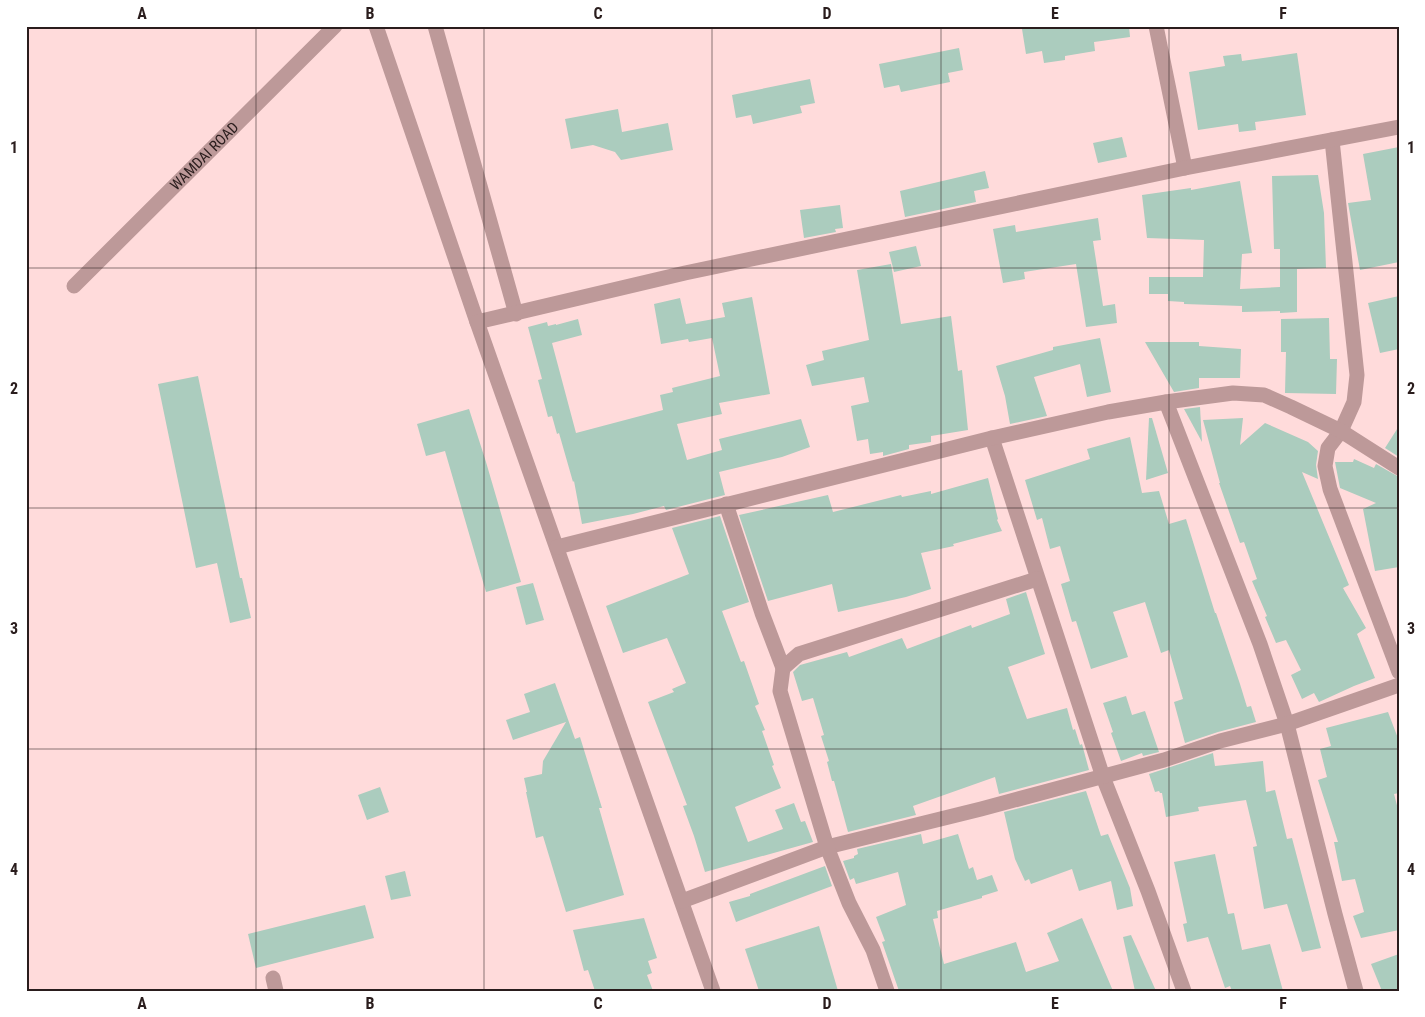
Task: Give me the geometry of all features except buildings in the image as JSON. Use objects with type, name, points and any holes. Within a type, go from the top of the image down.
[{"type":"street","name":"WAMDAI ROAD","points":[[74,286],[335,26]]},
{"type":"street","points":[[376,26],[477,322],[682,901],[712,991]]},
{"type":"street","points":[[435,26],[516,314]]},
{"type":"street","points":[[1156,26],[1185,168]]},
{"type":"street","points":[[477,322],[686,273],[1185,168],[1399,127]]},
{"type":"street","points":[[1332,140],[1357,375],[1354,402],[1341,431],[1328,448],[1325,466],[1330,489],[1399,672]]},
{"type":"street","points":[[557,547],[992,438],[1108,412],[1166,402],[1233,394],[1264,395],[1341,431],[1399,468]]},
{"type":"street","points":[[1166,402],[1260,644],[1287,724],[1356,991]]},
{"type":"street","points":[[992,438],[1103,777],[1148,890],[1184,991]]},
{"type":"street","points":[[726,504],[783,668],[780,691],[827,848],[849,903],[873,950],[887,991]]},
{"type":"street","points":[[783,668],[799,654],[1037,579]]},
{"type":"street","points":[[682,901],[827,848],[1164,760],[1220,741],[1287,724],[1399,685]]}]
